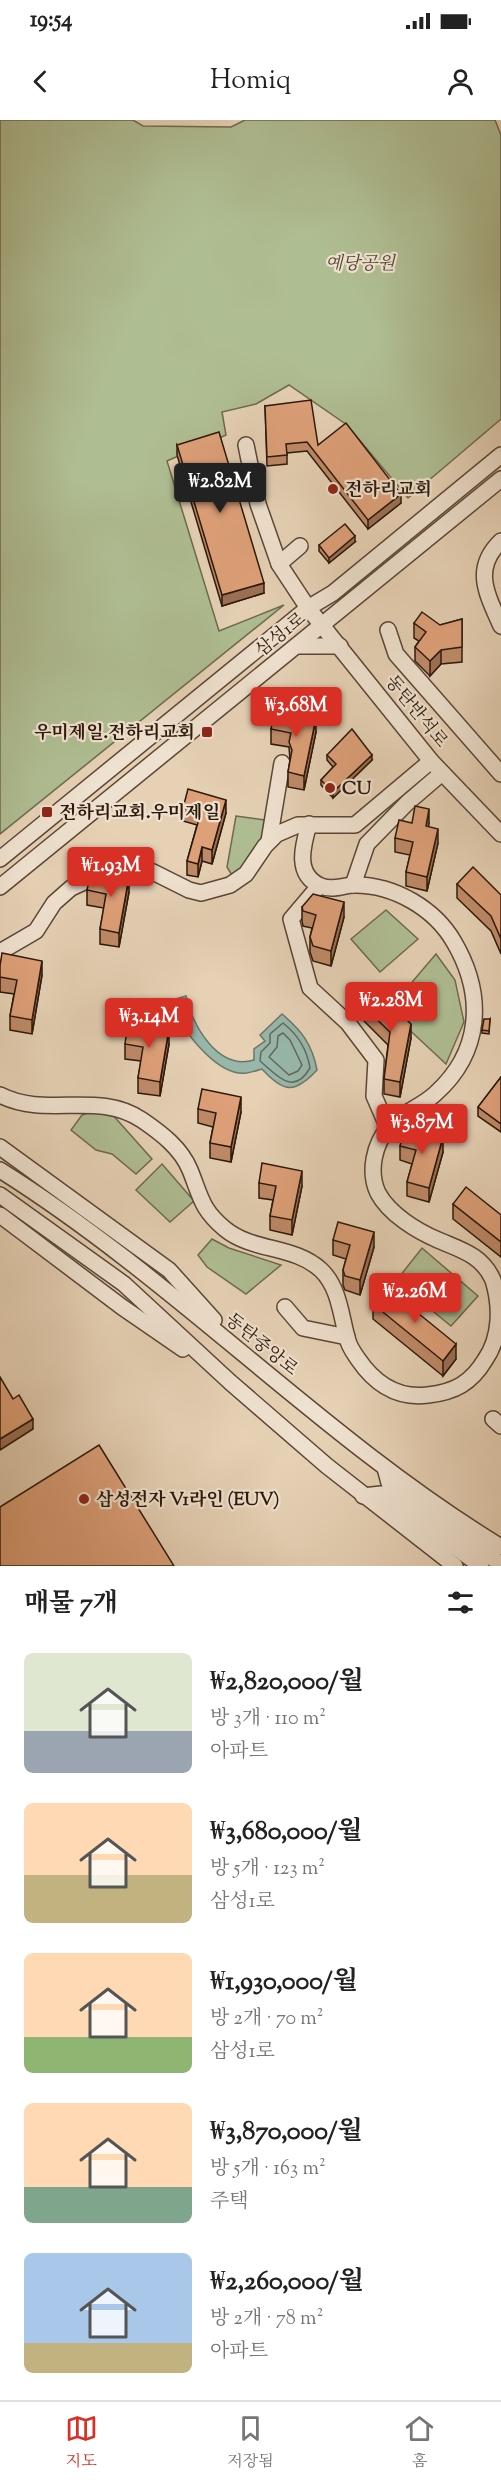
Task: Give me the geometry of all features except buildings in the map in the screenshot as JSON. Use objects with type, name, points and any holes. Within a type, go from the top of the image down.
[{"type":"street","name":"동탄반석로","points":[[246,445],[258,504],[279,564],[308,608],[431,761],[501,834]]},
{"type":"street","name":"삼성1로","points":[[0,859],[308,608],[333,592],[501,455]]},
{"type":"street","name":"삼성1로","points":[[0,887],[501,479]]},
{"type":"street","points":[[501,541],[485,563],[483,578],[501,626]]},
{"type":"street","points":[[279,564],[300,546]]},
{"type":"street","points":[[388,630],[396,654],[501,774]]},
{"type":"street","points":[[297,646],[340,646]]},
{"type":"street","points":[[0,952],[36,931],[54,903],[71,888],[93,876],[124,869],[145,871],[159,874],[189,890],[210,892],[236,882],[246,874],[269,842],[289,828],[309,824],[355,825],[431,761]]},
{"type":"street","points":[[269,842],[282,764]]},
{"type":"street","points":[[353,885],[368,844],[407,803],[442,773]]},
{"type":"street","points":[[0,1095],[32,1106],[84,1105],[118,1108],[140,1119],[173,1144],[183,1156],[200,1200],[222,1226],[242,1241],[308,1260],[323,1272],[334,1289],[348,1346],[367,1372],[384,1388],[421,1396],[451,1391],[470,1380],[491,1352],[499,1327],[496,1290],[490,1274],[478,1259],[464,1249],[428,1235],[396,1214],[380,1197],[375,1186],[374,1159],[377,1147],[388,1128],[434,1095],[453,1075],[463,1060],[474,1019],[474,990],[467,966],[458,948],[447,930],[430,912],[394,894],[353,885],[340,888],[319,885],[311,879],[304,869],[303,846],[309,824]]},
{"type":"street","points":[[319,885],[291,919],[298,950],[310,988],[348,1023],[376,1060],[374,1096],[388,1128]]},
{"type":"street","points":[[0,1147],[169,1270],[251,1359]]},
{"type":"street","name":"동탄중앙로","points":[[0,1170],[140,1269],[385,1468],[466,1525],[501,1546]]},
{"type":"street","points":[[0,1195],[124,1284],[230,1382],[363,1496],[455,1566]]},
{"type":"street","points":[[0,1215],[122,1307],[230,1382]]},
{"type":"street","points":[[285,1307],[303,1328],[347,1337]]},
{"type":"street","points":[[385,1468],[389,1483],[427,1513],[501,1564]]},
{"type":"street","points":[[363,1496],[381,1494],[481,1566]]},
{"type":"green space","name":"예당공원","points":[[0,120],[133,120],[143,126],[231,127],[245,120],[495,120],[501,135],[501,419],[408,498],[347,425],[289,385],[256,404],[222,412],[226,435],[167,461],[219,631],[284,605],[0,834]]},
{"type":"green space","points":[[236,816],[272,821],[269,841],[236,882],[227,867]]},
{"type":"green space","points":[[386,910],[418,939],[380,972],[351,939]]},
{"type":"green space","points":[[436,954],[455,980],[464,1022],[446,1064],[402,1023],[407,988]]},
{"type":"green space","points":[[95,1111],[111,1113],[152,1159],[136,1174],[112,1154],[96,1150],[71,1130],[82,1115]]},
{"type":"green space","points":[[162,1164],[194,1201],[170,1222],[136,1190]]},
{"type":"green space","points":[[212,1239],[229,1248],[281,1265],[246,1294],[207,1267],[198,1255]]},
{"type":"green space","points":[[422,1248],[478,1296],[451,1326],[396,1281]]},
{"type":"water","points":[[186,996],[194,1020],[201,1032],[218,1052],[229,1059],[241,1062],[254,1060],[254,1049],[265,1041],[260,1035],[282,1014],[305,1039],[317,1070],[302,1084],[289,1088],[276,1082],[262,1069],[241,1073],[225,1068],[205,1053],[180,1021],[172,1000]]},
{"type":"place","name":"전하리교회","points":[[333,489]]},
{"type":"place","name":"우미제일.전하리교회","points":[[207,732]]},
{"type":"place","name":"CU","points":[[330,788]]},
{"type":"place","name":"전하리교회.우미제일","points":[[47,812]]},
{"type":"place","name":"삼성전자 V1라인 (EUV)","points":[[84,1499]]}]
